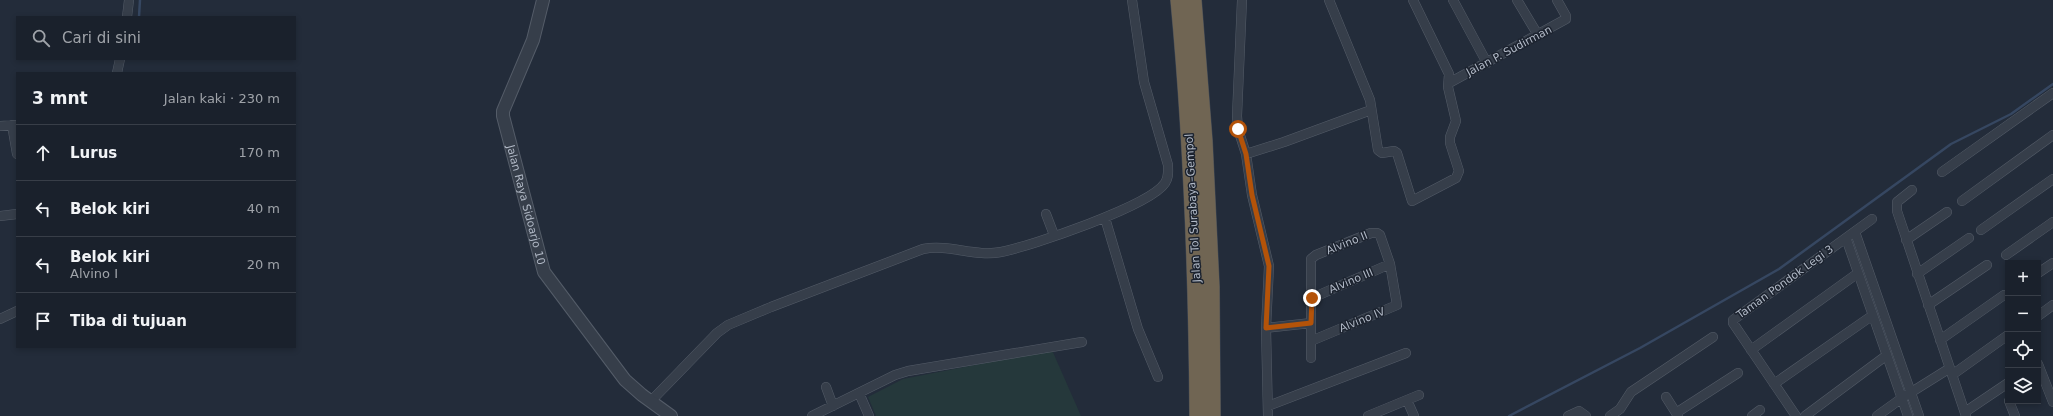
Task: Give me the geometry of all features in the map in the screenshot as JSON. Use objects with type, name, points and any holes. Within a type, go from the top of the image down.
[{"type":"highway","name":"Jalan Tol Surabaya–Gempol","points":[[1179,0],[1193,187],[1198,319],[1198,416]]},
{"type":"highway","name":"Jalan Tol Surabaya–Gempol","points":[[1193,0],[1206,164],[1211,287],[1212,416]]},
{"type":"street","points":[[127,16],[129,0]]},
{"type":"street","name":"Jalan Raya Sidoarjo 10","points":[[543,0],[533,40],[503,111],[503,116],[544,272],[625,380],[635,390],[671,416]]},
{"type":"street","points":[[651,401],[717,333],[728,325],[923,249],[939,247],[972,252],[1001,252],[1054,235],[1105,218],[1137,204],[1165,184],[1168,177],[1168,165],[1141,63],[1132,0]]},
{"type":"street","points":[[1242,0],[1236,98],[1238,129],[1246,154],[1252,195],[1269,266],[1266,328],[1268,416]]},
{"type":"street","points":[[1329,0],[1368,93],[1379,151],[1382,153],[1394,151],[1397,153],[1410,200],[1415,200],[1456,178],[1458,174],[1450,143],[1450,137],[1456,121],[1449,83],[1450,74],[1413,0]]},
{"type":"street","points":[[1453,0],[1487,63]]},
{"type":"street","points":[[1517,0],[1538,35]]},
{"type":"street","name":"Jalan P. Sudirman","points":[[1449,83],[1566,20],[1566,16],[1557,0]]},
{"type":"street","points":[[117,72],[120,60]]},
{"type":"street","points":[[1942,172],[2053,93]]},
{"type":"street","points":[[1246,154],[1291,140],[1371,110]]},
{"type":"street","points":[[0,126],[14,125],[16,144]]},
{"type":"street","points":[[1962,201],[2053,135]]},
{"type":"street","points":[[1981,230],[2053,179]]},
{"type":"street","points":[[1912,190],[1897,202],[1896,211],[1966,414],[2005,386]]},
{"type":"street","points":[[1906,240],[1947,212]]},
{"type":"street","points":[[0,216],[16,214]]},
{"type":"street","points":[[1046,214],[1054,235]]},
{"type":"street","points":[[1105,218],[1138,329],[1158,377]]},
{"type":"street","name":"Taman Pondok Legi 3","points":[[1796,416],[1733,323],[1735,318],[1872,219]]},
{"type":"street","points":[[2006,255],[2053,222]]},
{"type":"street","name":"Alvino II","points":[[1312,298],[1310,262],[1316,255],[1375,232],[1380,235],[1390,264]]},
{"type":"street","points":[[1855,232],[1919,416]]},
{"type":"street","name":"Taman Pondok Legi 3","points":[[1846,238],[1908,416]]},
{"type":"street","points":[[1918,274],[1969,238]]},
{"type":"street","points":[[2041,271],[2053,263]]},
{"type":"street","name":"Alvino III","points":[[1312,298],[1390,264]]},
{"type":"street","name":"Alvino IV","points":[[1311,341],[1397,305],[1390,264]]},
{"type":"street","points":[[1928,305],[1987,265]]},
{"type":"street","points":[[1751,350],[1858,273]]},
{"type":"street","points":[[1940,340],[2004,295]]},
{"type":"street","points":[[1311,358],[1312,298]]},
{"type":"street","points":[[2041,314],[2053,305]]},
{"type":"street","points":[[0,319],[16,311]]},
{"type":"street","points":[[1774,384],[1873,315]]},
{"type":"street","points":[[1266,328],[1311,323]]},
{"type":"street","points":[[1610,416],[1623,412],[1631,392],[1713,337]]},
{"type":"street","points":[[1877,416],[1911,392],[1951,372],[2005,337]]},
{"type":"street","points":[[812,416],[895,375],[908,371],[1082,342]]},
{"type":"street","points":[[1268,406],[1406,353]]},
{"type":"street","points":[[1806,416],[1887,356]]},
{"type":"street","points":[[2040,368],[2053,402]]},
{"type":"street","points":[[1666,397],[1677,414],[1738,373]]},
{"type":"street","points":[[826,387],[834,406]]},
{"type":"street","points":[[859,394],[870,416]]},
{"type":"street","points":[[1368,416],[1419,395]]},
{"type":"street","points":[[1407,400],[1414,416]]},
{"type":"street","points":[[2010,404],[2015,416]]},
{"type":"street","points":[[1752,416],[1760,410]]},
{"type":"street","points":[[1568,416],[1579,411],[1586,416]]},
{"type":"shaded area","points":[[1052,350],[1081,416],[876,416],[868,397],[903,379]]},
{"type":"waterway","points":[[139,16],[140,0]]},
{"type":"waterway","points":[[1509,416],[1640,348],[1779,269],[1951,144],[2011,114],[2053,84]]},
{"type":"route","points":[[1238,129],[1246,154],[1252,195],[1267,252],[1269,266],[1266,328],[1311,323],[1312,298]]}]
